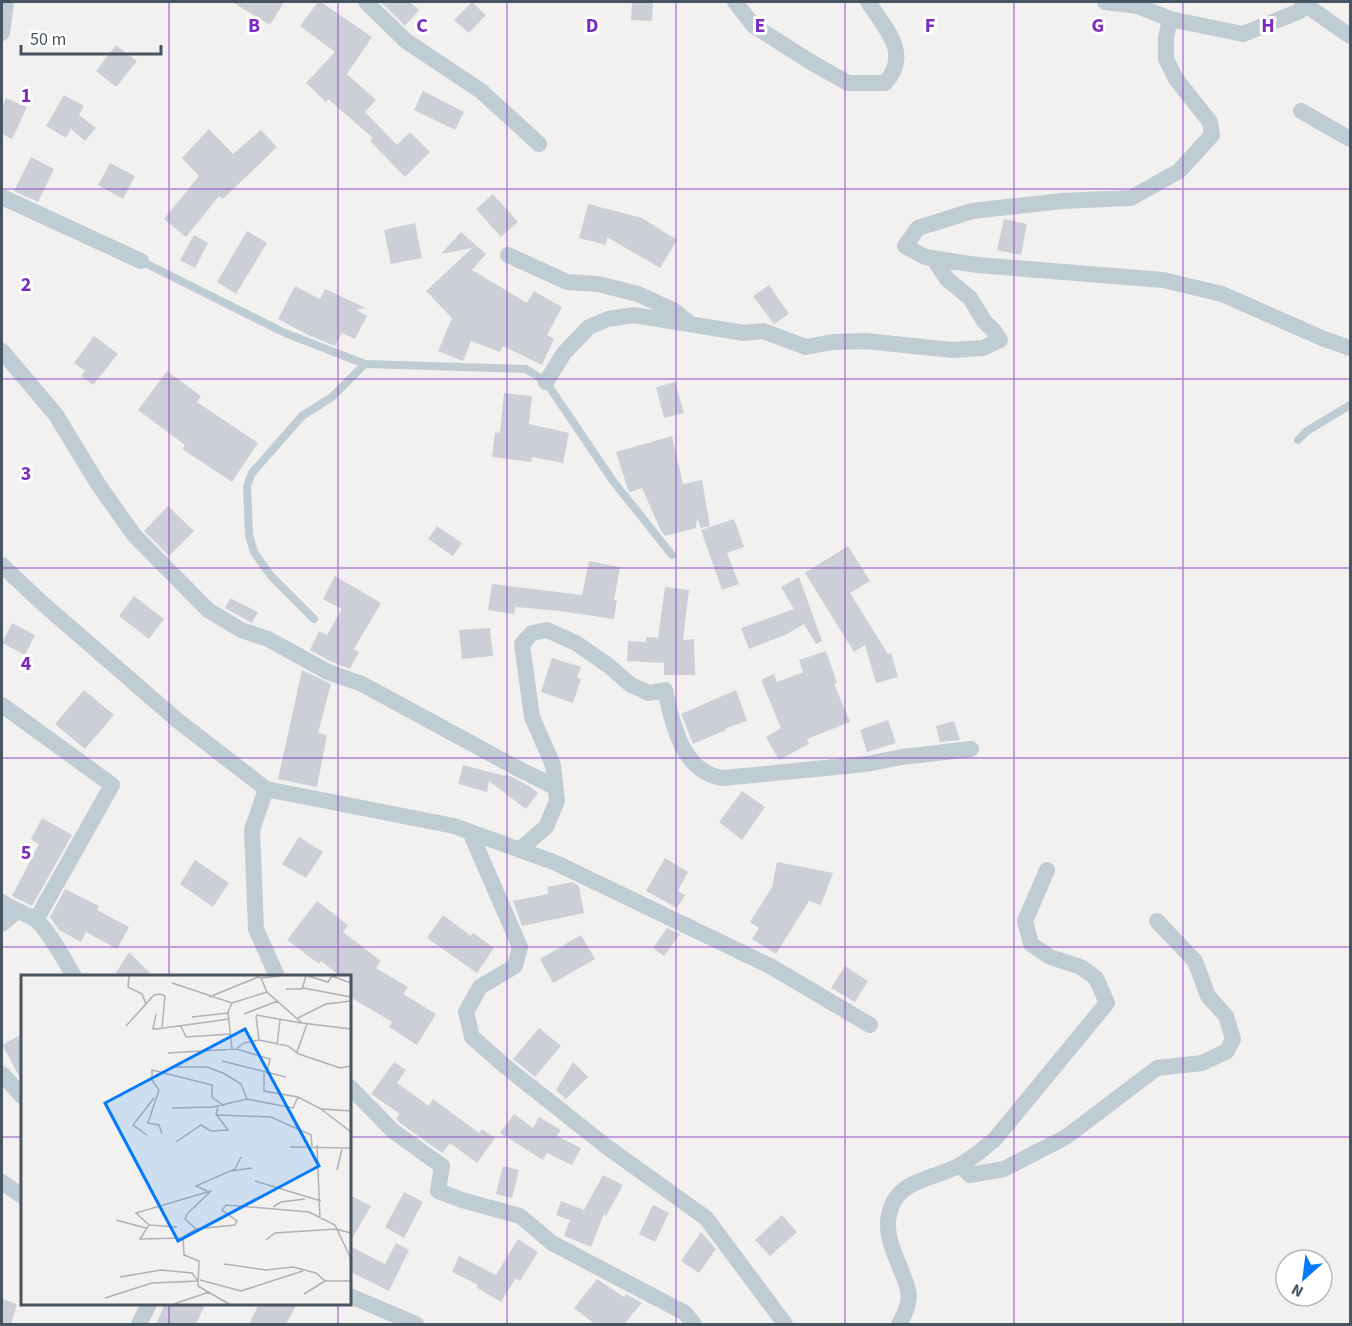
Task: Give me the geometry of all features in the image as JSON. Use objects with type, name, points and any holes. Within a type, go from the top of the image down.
[{"type":"street","points":[[2,33],[6,2]]},
{"type":"street","points":[[366,2],[406,41],[481,91],[539,144]]},
{"type":"street","points":[[735,2],[754,26],[848,83],[885,83],[891,76],[897,60],[895,49],[889,33],[868,2]]},
{"type":"street","points":[[1106,2],[1138,6],[1170,19],[1243,34],[1300,11],[1304,2],[1350,36]]},
{"type":"street","points":[[1170,19],[1166,37],[1166,59],[1176,79],[1210,122],[1212,135],[1179,171],[1131,198],[1062,201],[972,211],[918,228],[905,246],[925,257],[977,265],[1163,280],[1222,294],[1324,339],[1350,348]]},
{"type":"street","points":[[1301,111],[1350,139]]},
{"type":"street","points":[[2,197],[141,261]]},
{"type":"street","points":[[508,255],[567,282],[598,284],[638,294],[673,310],[690,323]]},
{"type":"street","points":[[546,382],[564,353],[589,327],[608,319],[634,315],[744,333],[763,331],[806,347],[833,342],[866,341],[952,350],[983,348],[1000,340],[984,321],[970,298],[947,279],[933,258]]},
{"type":"street","points":[[2,351],[56,415],[98,484],[134,535],[208,610],[241,630],[268,639],[328,672],[362,684],[513,766],[555,786]]},
{"type":"street","points":[[2,565],[41,602],[177,720],[266,789],[454,826],[556,863],[770,966],[870,1025]]},
{"type":"street","points":[[519,850],[546,827],[557,801],[553,765],[532,717],[522,644],[532,633],[547,630],[576,643],[631,685],[649,693],[665,690],[672,723],[685,752],[696,766],[715,777],[866,764],[902,757],[971,749]]},
{"type":"street","points":[[2,705],[112,785],[36,920]]},
{"type":"street","points":[[266,789],[252,830],[255,929],[277,975]]},
{"type":"street","points":[[470,832],[520,947],[515,966],[480,987],[466,1011],[472,1037],[607,1147],[706,1218],[785,1324]]},
{"type":"street","points":[[899,1324],[907,1311],[909,1291],[895,1259],[887,1223],[892,1204],[903,1189],[960,1165],[978,1154],[995,1139],[1107,1003],[1096,978],[1081,967],[1050,957],[1031,944],[1024,921],[1047,870]]},
{"type":"street","points":[[2,902],[16,912],[36,920],[73,975]]},
{"type":"street","points":[[2,924],[16,912]]},
{"type":"street","points":[[960,1165],[970,1175],[1004,1169],[1066,1137],[1157,1068],[1202,1063],[1227,1051],[1233,1039],[1226,1016],[1208,996],[1195,961],[1157,921]]},
{"type":"street","points":[[2,1074],[21,1095]]},
{"type":"street","points":[[351,1088],[393,1131],[442,1166],[438,1191],[520,1216],[552,1243],[685,1313],[694,1324]]},
{"type":"street","points":[[2,1182],[21,1195]]},
{"type":"street","points":[[351,1296],[416,1324]]},
{"type":"street","points":[[139,1324],[148,1305]]},
{"type":"lane","points":[[141,261],[285,333],[365,364],[526,369],[546,382],[613,481],[672,555]]},
{"type":"lane","points":[[314,619],[271,576],[254,552],[249,536],[247,486],[252,473],[302,416],[332,397],[365,364]]},
{"type":"lane","points":[[1298,440],[1307,431],[1350,405]]},
{"type":"building","points":[[232,2],[284,2],[270,25]]},
{"type":"building","points":[[318,2],[372,37],[347,74],[376,100],[365,112],[397,145],[410,132],[430,152],[405,177],[370,141],[373,138],[328,99],[326,102],[306,83],[335,52],[300,26]]},
{"type":"building","points":[[381,2],[410,2],[419,10],[405,26]]},
{"type":"building","points":[[472,2],[486,15],[469,33],[454,20]]},
{"type":"building","points":[[632,2],[653,2],[652,21],[631,20]]},
{"type":"building","points":[[116,45],[137,61],[116,87],[96,71]]},
{"type":"building","points":[[423,91],[464,112],[455,130],[414,110]]},
{"type":"building","points":[[64,95],[84,106],[79,115],[96,128],[85,141],[71,129],[66,138],[46,126]]},
{"type":"building","points":[[6,98],[27,107],[12,139],[2,134],[2,107]]},
{"type":"building","points":[[209,129],[233,154],[261,130],[277,147],[223,199],[219,196],[186,237],[164,219],[199,176],[182,158]]},
{"type":"building","points":[[31,157],[54,169],[38,202],[14,191]]},
{"type":"building","points":[[110,163],[135,176],[123,199],[98,185]]},
{"type":"building","points":[[493,194],[518,222],[501,237],[476,209]]},
{"type":"building","points":[[588,204],[642,218],[677,240],[660,268],[607,237],[606,245],[579,238]]},
{"type":"building","points":[[1004,219],[1027,224],[1021,255],[997,250]]},
{"type":"building","points":[[415,223],[422,258],[391,264],[384,230]]},
{"type":"building","points":[[247,231],[267,243],[236,294],[217,282]]},
{"type":"building","points":[[461,232],[486,254],[472,270],[527,303],[534,291],[562,307],[547,335],[554,339],[542,365],[503,346],[500,352],[471,341],[463,361],[438,351],[452,318],[426,291],[472,248],[441,254]]},
{"type":"building","points":[[194,235],[208,243],[195,268],[180,260]]},
{"type":"building","points":[[769,285],[789,314],[774,324],[753,296]]},
{"type":"building","points":[[295,286],[320,299],[325,289],[366,308],[356,310],[367,316],[355,339],[342,333],[335,346],[278,319]]},
{"type":"building","points":[[94,336],[118,354],[93,385],[81,376],[85,371],[74,363]]},
{"type":"building","points":[[167,371],[201,396],[197,402],[258,443],[232,482],[182,449],[185,445],[138,410]]},
{"type":"building","points":[[675,382],[684,413],[664,418],[656,387]]},
{"type":"building","points":[[504,393],[532,396],[529,424],[569,433],[563,463],[532,457],[531,462],[492,457],[495,432],[500,433]]},
{"type":"building","points":[[672,436],[683,484],[702,480],[710,526],[701,528],[697,518],[696,528],[665,536],[642,488],[630,492],[628,490],[616,452]]},
{"type":"building","points":[[168,506],[194,531],[169,556],[144,531]]},
{"type":"building","points":[[734,519],[744,547],[727,553],[739,584],[722,590],[701,530]]},
{"type":"building","points":[[437,526],[462,543],[453,556],[428,539]]},
{"type":"building","points":[[848,546],[870,581],[850,593],[888,654],[891,653],[898,677],[876,683],[865,645],[854,652],[805,573]]},
{"type":"building","points":[[589,561],[620,567],[614,600],[617,600],[614,619],[515,607],[514,614],[488,610],[492,584],[582,595]]},
{"type":"building","points":[[335,576],[381,603],[354,649],[359,652],[350,669],[310,650],[319,631],[327,635],[342,609],[323,599]]},
{"type":"building","points":[[799,577],[822,641],[816,644],[804,624],[785,635],[749,649],[741,628],[794,609],[781,587]]},
{"type":"building","points":[[665,587],[689,590],[683,640],[694,639],[695,675],[664,675],[664,663],[627,661],[628,641],[646,642],[646,637],[658,638]]},
{"type":"building","points":[[134,596],[164,619],[149,639],[119,616]]},
{"type":"building","points":[[230,598],[258,612],[252,623],[225,608]]},
{"type":"building","points":[[12,623],[35,635],[25,655],[2,643]]},
{"type":"building","points":[[490,628],[493,656],[462,659],[459,630]]},
{"type":"building","points":[[826,651],[837,683],[834,684],[850,722],[807,739],[809,744],[779,760],[766,737],[781,728],[761,680],[774,674],[777,682],[803,672],[799,660]]},
{"type":"building","points":[[552,658],[581,667],[577,677],[581,679],[573,703],[541,692]]},
{"type":"building","points":[[302,670],[331,684],[318,733],[327,735],[317,787],[278,779]]},
{"type":"building","points":[[84,690],[114,715],[85,749],[55,724]]},
{"type":"building","points":[[736,690],[747,721],[693,744],[681,714]]},
{"type":"building","points":[[888,720],[896,743],[867,752],[860,730]]},
{"type":"building","points":[[954,721],[960,740],[940,742],[936,726]]},
{"type":"building","points":[[463,765],[505,776],[506,774],[538,793],[526,809],[489,781],[487,792],[458,784]]},
{"type":"building","points":[[742,791],[765,807],[742,840],[719,822]]},
{"type":"building","points":[[42,818],[72,835],[32,906],[12,896],[39,844],[31,839]]},
{"type":"building","points":[[299,837],[323,852],[306,878],[282,864]]},
{"type":"building","points":[[665,858],[688,872],[678,891],[685,895],[677,908],[646,891]]},
{"type":"building","points":[[195,860],[229,883],[213,907],[180,884]]},
{"type":"building","points":[[777,862],[833,873],[821,905],[809,901],[776,954],[752,939],[759,928],[750,922],[772,887]]},
{"type":"building","points":[[572,882],[579,886],[584,913],[522,926],[513,901],[548,894],[547,887]]},
{"type":"building","points":[[65,889],[99,906],[97,910],[129,927],[117,949],[86,932],[81,942],[59,930],[50,917]]},
{"type":"building","points":[[317,901],[348,925],[343,932],[381,961],[376,968],[408,987],[403,994],[436,1014],[417,1045],[389,1027],[392,1022],[351,998],[351,975],[339,975],[321,961],[319,964],[287,940]]},
{"type":"building","points":[[443,915],[471,936],[473,933],[494,948],[477,973],[427,938]]},
{"type":"building","points":[[667,928],[680,934],[664,956],[653,948]]},
{"type":"building","points":[[581,935],[595,959],[553,983],[540,959]]},
{"type":"building","points":[[129,952],[152,975],[115,975]]},
{"type":"building","points":[[845,966],[868,981],[855,1002],[831,988]]},
{"type":"building","points":[[539,1028],[561,1046],[535,1077],[513,1059]]},
{"type":"building","points":[[21,1035],[21,1079],[2,1045]]},
{"type":"building","points":[[394,1062],[406,1070],[397,1083],[429,1106],[433,1099],[479,1133],[482,1129],[495,1138],[477,1163],[450,1143],[442,1153],[400,1123],[396,1119],[400,1114],[371,1094]]},
{"type":"building","points":[[573,1062],[588,1077],[566,1099],[556,1090]]},
{"type":"building","points":[[514,1114],[533,1128],[539,1117],[561,1130],[557,1136],[581,1148],[572,1165],[547,1153],[543,1160],[500,1133]]},
{"type":"building","points":[[503,1166],[519,1170],[512,1198],[496,1194]]},
{"type":"building","points":[[603,1175],[623,1185],[606,1216],[604,1214],[591,1247],[564,1236],[570,1220],[556,1215],[561,1201],[584,1210]]},
{"type":"building","points":[[404,1192],[423,1202],[404,1238],[385,1227]]},
{"type":"building","points":[[351,1196],[371,1206],[351,1240]]},
{"type":"building","points":[[653,1205],[669,1213],[655,1242],[639,1234]]},
{"type":"building","points":[[782,1215],[797,1232],[770,1256],[755,1240]]},
{"type":"building","points":[[701,1232],[716,1249],[699,1273],[681,1261]]},
{"type":"building","points":[[518,1239],[538,1252],[520,1281],[516,1278],[501,1302],[476,1287],[478,1285],[452,1272],[459,1256],[496,1275]]},
{"type":"building","points":[[396,1243],[409,1250],[389,1291],[351,1272],[351,1247],[385,1264]]},
{"type":"building","points":[[597,1279],[624,1297],[626,1294],[642,1303],[624,1324],[595,1324],[574,1308]]},
{"type":"building","points":[[2,1299],[17,1304],[11,1324],[2,1324]]},
{"type":"building","points":[[165,1305],[204,1307],[196,1324],[156,1324]]},
{"type":"building","points":[[258,1305],[296,1305],[286,1324],[249,1324]]}]
